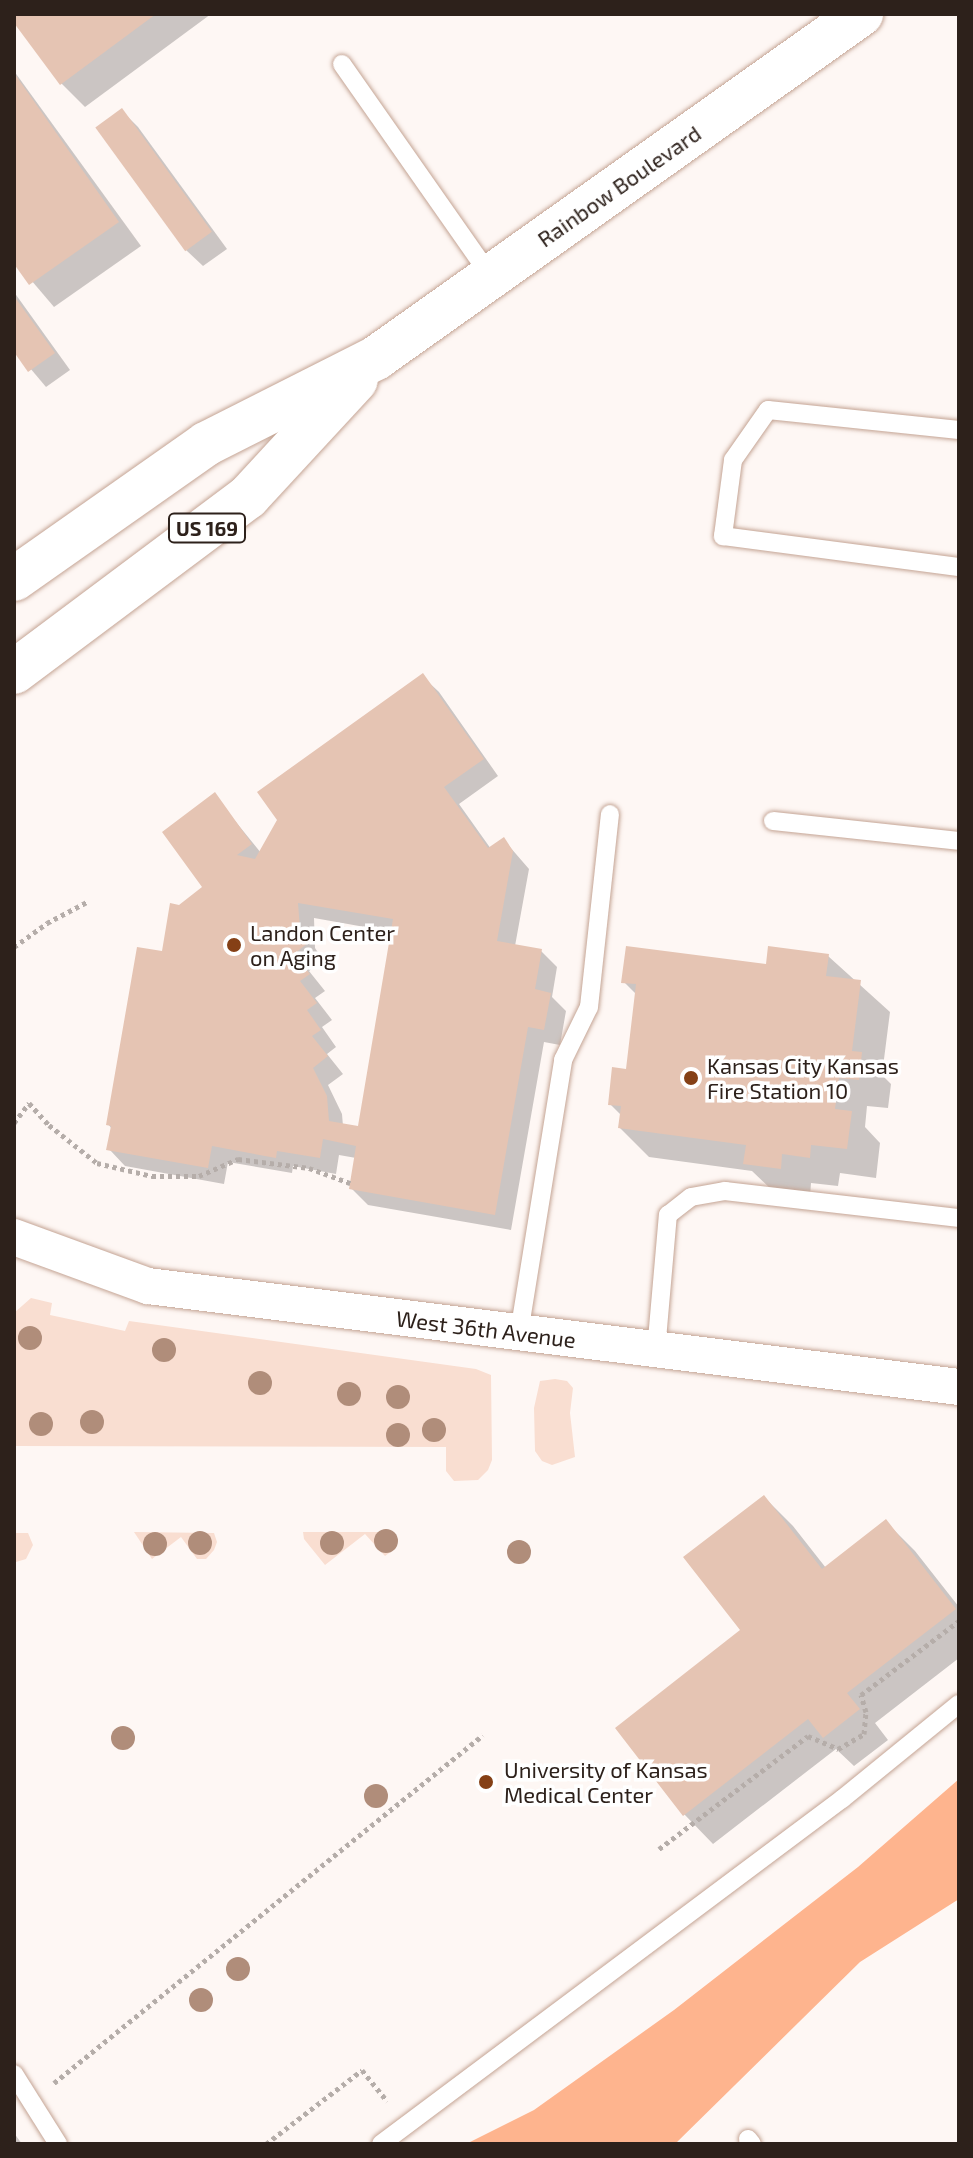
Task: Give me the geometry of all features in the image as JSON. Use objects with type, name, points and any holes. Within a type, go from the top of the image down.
[{"type":"main road","name":"Rainbow Boulevard","points":[[14,579],[206,444],[376,358],[861,14]]},
{"type":"main road","name":"Rainbow Boulevard","points":[[14,672],[248,497],[376,358]]},
{"type":"street","name":"West 36th Avenue","points":[[16,1237],[148,1286],[959,1387]]},
{"type":"lane","points":[[342,64],[491,277]]},
{"type":"lane","points":[[959,430],[768,410],[733,460],[723,536],[959,567]]},
{"type":"lane","points":[[519,1333],[563,1060],[589,1007],[610,814]]},
{"type":"lane","points":[[773,821],[959,841]]},
{"type":"lane","points":[[656,1351],[668,1215],[691,1197],[725,1191],[959,1218]]},
{"type":"lane","points":[[381,2144],[842,1799],[959,1704]]},
{"type":"lane","points":[[14,2074],[58,2144]]},
{"type":"path","points":[[14,947],[47,923],[87,902]]},
{"type":"path","points":[[14,1123],[29,1103],[49,1125],[97,1163],[152,1176],[199,1176],[238,1159],[309,1168],[350,1183]]},
{"type":"path","points":[[659,1849],[808,1736],[838,1749],[864,1734],[866,1712],[861,1695],[959,1621]]},
{"type":"path","points":[[53,2084],[483,1735]]},
{"type":"path","points":[[266,2144],[362,2070],[386,2102],[398,2092]]},
{"type":"shaded area","points":[[31,1298],[52,1303],[50,1315],[125,1331],[129,1321],[476,1369],[491,1375],[492,1460],[488,1470],[478,1480],[454,1481],[446,1471],[446,1447],[14,1446],[14,1313]]},
{"type":"shaded area","points":[[540,1381],[567,1381],[573,1388],[570,1413],[575,1457],[552,1465],[542,1461],[535,1451],[534,1408]]},
{"type":"shaded area","points":[[134,1532],[214,1533],[217,1542],[206,1559],[197,1559],[181,1537],[152,1559]]},
{"type":"shaded area","points":[[303,1532],[393,1532],[396,1548],[385,1556],[365,1534],[325,1565],[304,1539]]},
{"type":"shaded area","points":[[14,1533],[28,1533],[33,1545],[26,1559],[16,1562]]},
{"type":"shaded area","points":[[959,1779],[959,1899],[860,1962],[675,2144],[466,2144],[534,2110],[674,2010],[858,1867]]},
{"type":"building","points":[[14,14],[156,14],[60,85],[14,23]]},
{"type":"building","points":[[14,73],[119,222],[29,285],[14,264]]},
{"type":"building","points":[[122,108],[212,232],[185,251],[95,127]]},
{"type":"building","points":[[14,296],[55,353],[28,372],[14,352]]},
{"type":"building","name":"Landon Center on Aging","points":[[423,673],[484,759],[444,787],[488,848],[504,837],[513,851],[497,941],[542,949],[535,989],[551,993],[544,1030],[528,1027],[495,1215],[349,1189],[356,1146],[323,1139],[320,1158],[277,1151],[276,1158],[212,1146],[208,1168],[106,1150],[111,1126],[106,1125],[137,947],[162,951],[170,903],[179,905],[202,887],[162,832],[215,792],[252,844],[237,855],[255,859],[277,820],[257,792]],"holes":[[[298,903],[393,919],[358,1126],[329,1121],[327,1096],[313,1068],[328,1056],[312,1036],[321,1030],[307,1010],[317,1003],[300,981],[310,974],[294,954],[308,943],[300,929]]]},
{"type":"building","points":[[626,946],[766,964],[768,946],[829,954],[826,976],[861,980],[852,1051],[862,1052],[859,1080],[839,1078],[835,1109],[852,1111],[847,1149],[811,1145],[810,1158],[782,1154],[781,1169],[743,1164],[746,1145],[618,1128],[621,1106],[608,1105],[612,1067],[626,1069],[636,984],[621,983]]},
{"type":"building","points":[[764,1495],[822,1569],[886,1519],[956,1609],[847,1693],[860,1709],[823,1738],[808,1719],[683,1816],[615,1728],[740,1630],[683,1557]]},
{"type":"place","name":"Landon Center on Aging","points":[[234,945]]},
{"type":"place","name":"Kansas City Kansas Fire Station 10","points":[[691,1078]]},
{"type":"place","name":"University of Kansas Medical Center","points":[[486,1782]]}]
